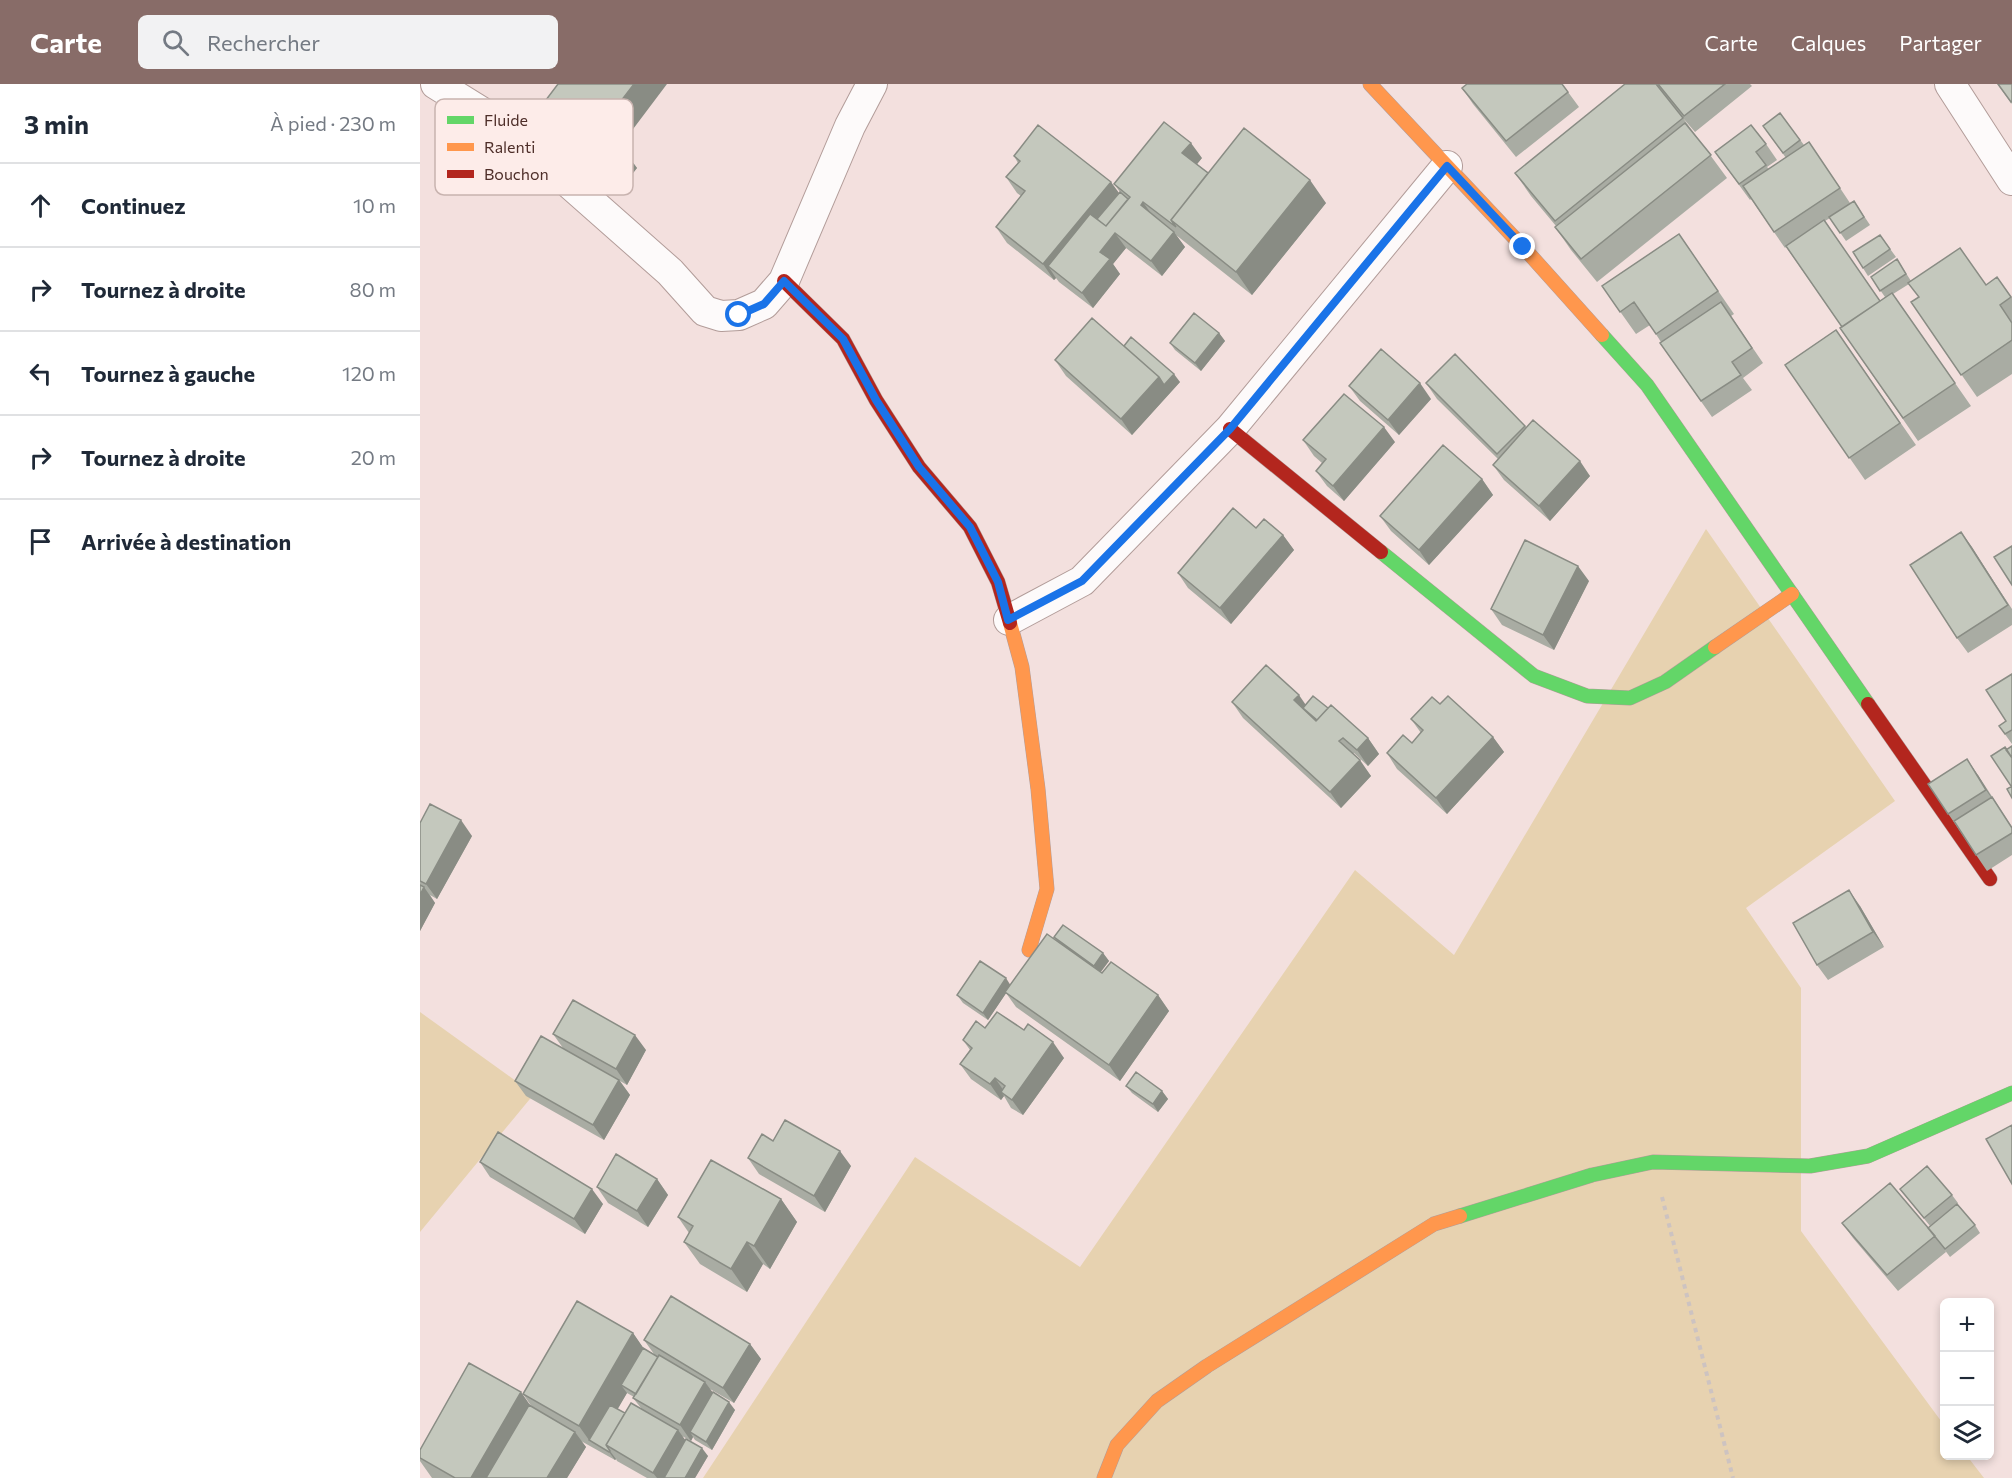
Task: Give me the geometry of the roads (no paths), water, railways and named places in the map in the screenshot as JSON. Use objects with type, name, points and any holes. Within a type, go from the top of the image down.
[{"type":"street","points":[[436,84],[460,99]]},
{"type":"street","points":[[582,195],[670,272],[705,311],[721,316],[739,315],[764,304],[784,281],[850,126],[872,84]]},
{"type":"street","points":[[1370,84],[1531,256],[1647,386],[1990,879]]},
{"type":"street","points":[[1950,84],[2012,180]]},
{"type":"street","points":[[1008,620],[1082,581],[1230,429],[1447,166]]},
{"type":"street","points":[[784,281],[843,339],[876,400],[919,467],[970,527],[998,582],[1022,667],[1038,789],[1047,889],[1029,950]]},
{"type":"street","points":[[1230,429],[1534,676],[1587,696],[1630,698],[1665,682],[1792,594]]},
{"type":"street","points":[[1104,1478],[1118,1445],[1157,1401],[1434,1224],[1592,1175],[1653,1162],[1810,1166],[1868,1156],[2012,1093]]}]
